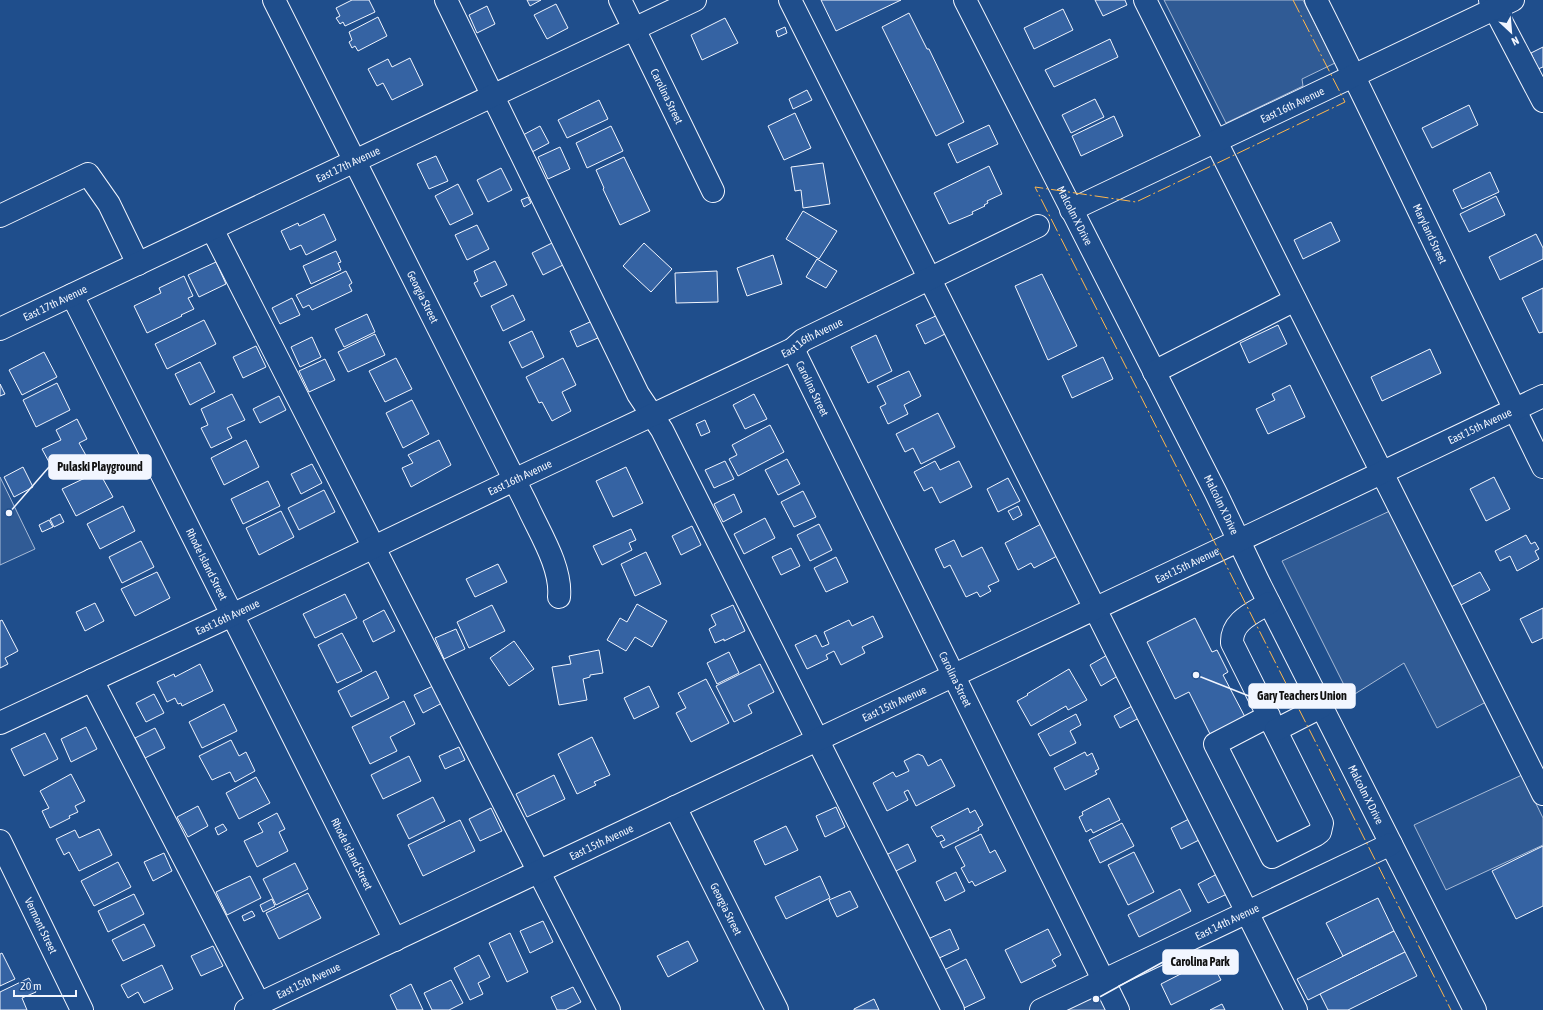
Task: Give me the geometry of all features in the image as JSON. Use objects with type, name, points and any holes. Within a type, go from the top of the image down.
[{"type":"street","name":"Georgia Street","points":[[274,0],[555,565],[559,585],[559,597]]},
{"type":"street","points":[[446,0],[638,394],[662,430],[953,1010]]},
{"type":"street","name":"Carolina Street","points":[[620,0],[635,28],[713,191]]},
{"type":"street","name":"East 17th Avenue","points":[[0,329],[695,0]]},
{"type":"street","points":[[790,0],[1296,1010]]},
{"type":"street","name":"Malcolm X Drive","points":[[965,0],[1475,1010]]},
{"type":"street","points":[[1145,0],[1543,794]]},
{"type":"street","name":"Maryland Street","points":[[1316,0],[1355,76],[1543,467]]},
{"type":"street","points":[[1499,3],[1543,101]]},
{"type":"street","name":"East 16th Avenue","points":[[1071,210],[1355,76],[1499,3]]},
{"type":"street","points":[[0,216],[88,174],[109,204],[138,264]]},
{"type":"street","name":"East 16th Avenue","points":[[0,723],[232,615],[652,414],[793,349],[803,340],[1038,226]]},
{"type":"street","points":[[212,229],[609,1010]]},
{"type":"street","name":"Rhode Island Street","points":[[72,295],[396,940]]},
{"type":"street","points":[[1154,372],[1295,300]]},
{"type":"street","name":"Carolina Street","points":[[793,349],[1118,1010]]},
{"type":"street","name":"East 15th Avenue","points":[[253,1007],[1543,396]]},
{"type":"street","points":[[1269,603],[1240,621],[1234,629],[1232,638],[1234,648],[1272,723],[1322,823],[1320,832],[1316,835],[1272,858],[1215,744],[1272,723],[1321,707]]},
{"type":"street","points":[[92,680],[253,1007]]},
{"type":"street","name":"Georgia Street","points":[[675,807],[777,1010]]},
{"type":"street","name":"Vermont Street","points":[[0,841],[82,1010]]},
{"type":"street","name":"East 14th Avenue","points":[[1041,1010],[1391,844]]},
{"type":"shaded area","points":[[1164,0],[1303,0],[1335,63],[1302,79],[1303,86],[1226,123]]},
{"type":"shaded area","points":[[0,477],[35,549],[0,565]]},
{"type":"shaded area","points":[[1392,510],[1486,702],[1437,728],[1404,663],[1350,697],[1282,561]]},
{"type":"shaded area","points":[[1522,775],[1543,818],[1543,845],[1446,890],[1414,825]]},
{"type":"shaded area","points":[[1105,987],[1116,1010],[1058,1010]]},
{"type":"building","points":[[352,0],[369,0],[375,12],[345,26],[343,22],[340,24],[336,18],[340,16],[336,8]]},
{"type":"building","points":[[527,0],[541,0],[530,6]]},
{"type":"building","points":[[821,0],[901,0],[836,31]]},
{"type":"building","points":[[1095,0],[1125,0],[1127,5],[1103,16]]},
{"type":"building","points":[[556,4],[568,28],[547,39],[534,15]]},
{"type":"building","points":[[487,6],[495,24],[477,33],[469,15]]},
{"type":"building","points":[[1063,9],[1073,30],[1034,49],[1024,28]]},
{"type":"building","points":[[909,13],[927,49],[929,49],[964,122],[936,136],[882,27]]},
{"type":"building","points":[[378,17],[387,36],[358,51],[355,46],[352,48],[349,42],[352,40],[349,32]]},
{"type":"building","points":[[725,18],[738,43],[702,60],[691,35]]},
{"type":"building","points":[[785,27],[787,33],[778,37],[776,31]]},
{"type":"building","points":[[1110,39],[1118,57],[1054,87],[1045,70]]},
{"type":"building","points":[[1543,47],[1543,67],[1538,69],[1531,53]]},
{"type":"building","points":[[410,58],[423,85],[392,100],[383,83],[377,86],[368,69],[388,59],[392,67]]},
{"type":"building","points":[[807,90],[812,100],[793,109],[789,99]]},
{"type":"building","points":[[1095,99],[1104,117],[1071,133],[1062,115]]},
{"type":"building","points":[[599,100],[608,119],[567,138],[558,120]]},
{"type":"building","points":[[1469,105],[1478,125],[1432,148],[1422,128]]},
{"type":"building","points":[[795,113],[811,148],[784,160],[768,126]]},
{"type":"building","points":[[1114,116],[1123,136],[1081,156],[1072,136]]},
{"type":"building","points":[[989,125],[998,144],[957,163],[948,144]]},
{"type":"building","points":[[540,126],[549,143],[532,152],[523,135]]},
{"type":"building","points":[[611,126],[623,151],[587,168],[576,143]]},
{"type":"building","points":[[560,147],[570,169],[548,179],[538,157]]},
{"type":"building","points":[[436,156],[448,181],[429,189],[417,164]]},
{"type":"building","points":[[624,157],[650,211],[620,225],[596,170]]},
{"type":"building","points":[[823,163],[830,204],[803,208],[801,190],[795,191],[791,167]]},
{"type":"building","points":[[989,166],[1002,194],[987,201],[988,203],[984,205],[985,206],[972,212],[973,214],[949,224],[934,193]]},
{"type":"building","points":[[501,168],[512,190],[488,202],[477,180]]},
{"type":"building","points":[[1490,172],[1499,192],[1462,209],[1453,190]]},
{"type":"building","points":[[458,184],[473,214],[450,225],[435,196]]},
{"type":"building","points":[[1496,196],[1505,215],[1469,232],[1460,214]]},
{"type":"building","points":[[528,197],[531,203],[524,207],[521,200]]},
{"type":"building","points":[[803,211],[837,231],[819,259],[786,239]]},
{"type":"building","points":[[324,214],[336,240],[306,255],[301,245],[290,250],[281,231],[298,223],[299,226]]},
{"type":"building","points":[[1331,222],[1340,241],[1303,259],[1294,240]]},
{"type":"building","points":[[477,225],[489,249],[467,260],[455,235]]},
{"type":"building","points":[[1536,234],[1543,248],[1543,259],[1500,280],[1489,257]]},
{"type":"building","points":[[554,242],[565,264],[543,275],[532,253]]},
{"type":"building","points":[[644,243],[672,269],[651,292],[623,266]]},
{"type":"building","points":[[336,251],[341,262],[338,263],[341,270],[311,284],[303,266]]},
{"type":"building","points":[[773,255],[782,284],[747,296],[737,268]]},
{"type":"building","points":[[817,259],[837,271],[826,288],[806,277]]},
{"type":"building","points":[[495,261],[507,285],[481,297],[474,283],[478,281],[474,271]]},
{"type":"building","points":[[216,262],[226,284],[199,297],[188,275]]},
{"type":"building","points":[[346,271],[352,283],[349,285],[352,291],[312,310],[309,305],[303,308],[296,295]]},
{"type":"building","points":[[717,271],[718,302],[676,303],[675,273]]},
{"type":"building","points":[[1042,274],[1077,346],[1048,360],[1015,286]]},
{"type":"building","points":[[184,276],[193,296],[188,298],[194,309],[147,333],[134,306],[161,293],[159,288]]},
{"type":"building","points":[[1543,288],[1543,332],[1539,333],[1522,298]]},
{"type":"building","points":[[513,295],[525,320],[503,331],[491,306]]},
{"type":"building","points":[[292,298],[300,315],[280,324],[272,308]]},
{"type":"building","points":[[367,314],[375,332],[344,347],[335,329]]},
{"type":"building","points":[[940,314],[949,332],[925,344],[916,325]]},
{"type":"building","points":[[204,320],[216,344],[167,369],[155,344]]},
{"type":"building","points":[[592,321],[600,337],[577,347],[570,331]]},
{"type":"building","points":[[1278,325],[1287,344],[1249,363],[1240,343]]},
{"type":"building","points":[[532,331],[544,357],[522,368],[509,342]]},
{"type":"building","points":[[375,334],[385,355],[348,372],[338,352]]},
{"type":"building","points":[[876,335],[892,371],[868,383],[851,347]]},
{"type":"building","points":[[312,337],[321,357],[300,367],[291,347]]},
{"type":"building","points":[[256,346],[266,367],[243,378],[233,357]]},
{"type":"building","points":[[1430,349],[1441,373],[1382,401],[1371,377]]},
{"type":"building","points":[[44,352],[57,377],[22,395],[9,370]]},
{"type":"building","points":[[1103,357],[1113,379],[1072,398],[1062,376]]},
{"type":"building","points":[[396,358],[412,389],[385,402],[369,371]]},
{"type":"building","points":[[563,358],[576,385],[562,392],[571,411],[552,421],[542,402],[539,403],[526,377]]},
{"type":"building","points":[[325,359],[335,380],[309,392],[299,371]]},
{"type":"building","points":[[200,362],[215,392],[190,405],[175,374]]},
{"type":"building","points":[[909,371],[921,396],[904,405],[908,414],[888,424],[880,407],[886,404],[877,386]]},
{"type":"building","points":[[57,383],[70,410],[36,427],[23,400]]},
{"type":"building","points":[[0,384],[5,394],[0,396]]},
{"type":"building","points":[[1290,385],[1305,417],[1268,434],[1256,409],[1275,400],[1272,394]]},
{"type":"building","points":[[232,394],[245,420],[227,428],[232,438],[211,448],[201,428],[208,425],[201,409]]},
{"type":"building","points":[[754,394],[767,419],[745,429],[733,405]]},
{"type":"building","points":[[279,396],[286,410],[260,423],[253,409]]},
{"type":"building","points":[[412,400],[429,434],[403,448],[386,413]]},
{"type":"building","points":[[938,413],[955,447],[921,464],[913,448],[905,452],[896,434]]},
{"type":"building","points":[[77,419],[87,439],[79,443],[88,459],[56,475],[42,449],[61,440],[56,430]]},
{"type":"building","points":[[705,420],[710,432],[701,436],[696,424]]},
{"type":"building","points":[[770,425],[784,452],[738,476],[729,459],[737,455],[732,445]]},
{"type":"building","points":[[246,440],[259,467],[224,485],[211,458]]},
{"type":"building","points":[[439,440],[451,465],[411,487],[402,468],[413,463],[408,455]]},
{"type":"building","points":[[787,459],[800,484],[778,495],[765,470]]},
{"type":"building","points":[[99,460],[108,477],[103,479],[113,497],[76,516],[62,489],[85,478],[81,470]]},
{"type":"building","points":[[725,461],[734,479],[714,488],[705,470]]},
{"type":"building","points":[[935,461],[940,470],[959,461],[972,487],[940,503],[932,487],[924,491],[914,472]]},
{"type":"building","points":[[312,464],[322,483],[301,494],[291,474]]},
{"type":"building","points":[[23,467],[33,487],[14,497],[4,477]]},
{"type":"building","points":[[626,467],[643,503],[613,517],[596,481]]},
{"type":"building","points":[[1494,477],[1510,509],[1486,521],[1470,489]]},
{"type":"building","points":[[1008,478],[1020,501],[998,512],[987,489]]},
{"type":"building","points":[[268,481],[280,506],[243,524],[231,499]]},
{"type":"building","points":[[324,490],[335,512],[299,530],[288,508]]},
{"type":"building","points":[[803,491],[816,517],[794,527],[781,502]]},
{"type":"building","points":[[734,494],[742,512],[723,522],[714,504]]},
{"type":"building","points":[[123,506],[135,531],[100,549],[87,524]]},
{"type":"building","points":[[1018,506],[1022,515],[1013,520],[1008,511]]},
{"type":"building","points":[[281,511],[294,537],[259,555],[246,528]]},
{"type":"building","points":[[60,514],[64,522],[54,527],[50,519]]},
{"type":"building","points":[[765,518],[775,538],[744,554],[734,534]]},
{"type":"building","points":[[49,520],[53,527],[42,532],[39,525]]},
{"type":"building","points":[[1043,523],[1059,555],[1034,568],[1031,563],[1018,570],[1005,543]]},
{"type":"building","points":[[819,524],[832,550],[810,561],[797,535]]},
{"type":"building","points":[[692,526],[701,545],[681,555],[672,536]]},
{"type":"building","points":[[631,529],[636,540],[629,543],[632,550],[602,565],[593,546]]},
{"type":"building","points":[[1526,535],[1531,544],[1535,542],[1539,549],[1535,551],[1539,559],[1517,571],[1510,556],[1500,561],[1495,551]]},
{"type":"building","points":[[954,540],[962,557],[982,547],[999,581],[988,586],[991,591],[980,597],[977,592],[966,597],[950,565],[944,568],[935,549]]},
{"type":"building","points":[[141,541],[154,567],[122,583],[109,557]]},
{"type":"building","points":[[791,548],[800,566],[781,575],[772,557]]},
{"type":"building","points":[[646,552],[661,584],[635,596],[621,564]]},
{"type":"building","points":[[836,557],[848,582],[826,592],[814,568]]},
{"type":"building","points":[[498,564],[507,582],[475,597],[466,579]]},
{"type":"building","points":[[157,572],[170,598],[135,616],[121,589]]},
{"type":"building","points":[[1480,572],[1490,590],[1461,605],[1451,587]]},
{"type":"building","points":[[345,594],[357,618],[315,638],[303,614]]},
{"type":"building","points":[[95,603],[104,621],[85,631],[76,612]]},
{"type":"building","points":[[637,604],[667,621],[652,647],[635,637],[626,651],[607,640],[620,618],[627,622]]},
{"type":"building","points":[[492,605],[505,631],[469,648],[457,622]]},
{"type":"building","points":[[733,605],[745,631],[724,641],[724,639],[715,643],[709,629],[716,625],[711,615]]},
{"type":"building","points":[[1543,608],[1543,638],[1532,643],[1520,619]]},
{"type":"building","points":[[384,610],[395,631],[373,642],[363,621]]},
{"type":"building","points":[[873,616],[883,637],[862,647],[865,653],[841,665],[834,651],[826,655],[828,659],[807,669],[795,645],[816,635],[822,647],[829,644],[824,632],[849,620],[852,626]]},
{"type":"building","points":[[1195,618],[1212,652],[1217,650],[1228,672],[1223,675],[1245,717],[1210,734],[1189,692],[1175,699],[1147,642]]},
{"type":"building","points":[[2,620],[18,651],[5,658],[8,664],[0,668],[0,621]]},
{"type":"building","points":[[456,629],[465,649],[444,659],[435,638]]},
{"type":"building","points":[[342,633],[362,671],[337,683],[318,645]]},
{"type":"building","points":[[514,641],[534,669],[509,686],[490,658]]},
{"type":"building","points":[[599,650],[603,673],[590,675],[590,677],[583,679],[587,700],[559,705],[552,667],[571,664],[569,656]]},
{"type":"building","points":[[729,652],[739,673],[717,684],[707,663]]},
{"type":"building","points":[[1109,654],[1121,674],[1101,686],[1090,665]]},
{"type":"building","points":[[200,664],[213,691],[182,706],[181,703],[178,704],[175,698],[167,702],[157,682],[174,674],[175,677]]},
{"type":"building","points":[[760,664],[774,692],[748,705],[752,713],[734,722],[716,686]]},
{"type":"building","points":[[1069,669],[1087,700],[1068,710],[1066,706],[1031,726],[1017,701]]},
{"type":"building","points":[[376,671],[389,698],[351,717],[338,691]]},
{"type":"building","points":[[706,679],[729,723],[691,742],[676,713],[686,708],[678,693]]},
{"type":"building","points":[[433,686],[442,703],[423,713],[414,695]]},
{"type":"building","points":[[649,686],[659,707],[634,719],[624,698]]},
{"type":"building","points":[[154,694],[164,713],[146,722],[136,703]]},
{"type":"building","points":[[404,701],[415,724],[390,737],[397,751],[370,764],[352,727]]},
{"type":"building","points":[[224,704],[237,731],[202,748],[189,722]]},
{"type":"building","points":[[1132,706],[1139,718],[1120,728],[1114,716]]},
{"type":"building","points":[[1076,714],[1081,725],[1070,731],[1076,743],[1050,756],[1038,734]]},
{"type":"building","points":[[86,727],[97,749],[71,762],[61,739]]},
{"type":"building","points":[[155,728],[165,748],[145,758],[135,738]]},
{"type":"building","points":[[45,733],[58,759],[24,776],[11,749]]},
{"type":"building","points":[[592,737],[610,775],[594,782],[596,785],[577,794],[558,754]]},
{"type":"building","points":[[231,740],[239,756],[246,752],[255,771],[235,782],[230,772],[212,780],[199,756]]},
{"type":"building","points":[[459,747],[465,760],[445,769],[439,756]]},
{"type":"building","points":[[1085,752],[1087,756],[1092,753],[1099,769],[1095,771],[1097,774],[1065,790],[1054,768]]},
{"type":"building","points":[[918,754],[923,756],[928,766],[941,759],[955,786],[916,806],[908,790],[904,792],[908,800],[887,811],[873,783],[893,772],[896,777],[909,771],[904,761]]},
{"type":"building","points":[[409,756],[421,781],[383,799],[371,775]]},
{"type":"building","points":[[71,774],[85,801],[75,806],[78,812],[69,816],[70,818],[50,828],[42,811],[49,808],[40,791]]},
{"type":"building","points":[[554,775],[565,799],[527,817],[516,794]]},
{"type":"building","points":[[256,777],[270,803],[239,819],[226,793]]},
{"type":"building","points":[[433,797],[445,821],[409,839],[397,815]]},
{"type":"building","points":[[1109,798],[1120,820],[1093,833],[1091,829],[1086,832],[1079,817],[1083,815],[1082,812]]},
{"type":"building","points":[[198,806],[208,826],[188,837],[177,817]]},
{"type":"building","points":[[836,807],[845,827],[825,837],[816,816]]},
{"type":"building","points":[[491,808],[502,831],[480,841],[469,819]]},
{"type":"building","points":[[968,808],[970,813],[975,810],[983,825],[978,828],[979,830],[943,848],[940,842],[945,840],[942,835],[937,837],[931,827]]},
{"type":"building","points":[[277,813],[285,829],[279,832],[288,851],[257,867],[244,841],[263,832],[258,823]]},
{"type":"building","points":[[1191,818],[1201,839],[1181,849],[1171,828]]},
{"type":"building","points":[[460,820],[475,851],[423,876],[408,845]]},
{"type":"building","points":[[1122,823],[1134,846],[1100,863],[1089,840]]},
{"type":"building","points":[[223,824],[227,830],[218,835],[215,828]]},
{"type":"building","points":[[786,826],[798,850],[765,865],[754,841]]},
{"type":"building","points":[[99,829],[112,855],[79,871],[69,852],[64,855],[56,839],[75,830],[79,838]]},
{"type":"building","points":[[981,834],[990,853],[995,850],[1006,871],[975,886],[972,881],[969,883],[961,868],[965,866],[955,847]]},
{"type":"building","points":[[908,844],[916,861],[894,872],[886,855]]},
{"type":"building","points":[[1543,846],[1543,906],[1516,919],[1492,871]]},
{"type":"building","points":[[1134,852],[1154,892],[1128,905],[1108,865]]},
{"type":"building","points":[[164,853],[172,871],[153,881],[144,862]]},
{"type":"building","points":[[118,862],[131,887],[94,906],[81,881]]},
{"type":"building","points":[[295,863],[308,889],[276,905],[263,879]]},
{"type":"building","points":[[956,872],[965,891],[945,901],[936,882]]},
{"type":"building","points":[[1217,874],[1227,894],[1208,903],[1198,884]]},
{"type":"building","points":[[250,876],[261,898],[227,915],[216,892]]},
{"type":"building","points":[[820,876],[830,898],[786,919],[775,897]]},
{"type":"building","points":[[1180,889],[1191,911],[1139,937],[1128,915]]},
{"type":"building","points":[[850,891],[858,907],[837,917],[829,900]]},
{"type":"building","points":[[308,893],[321,918],[279,939],[266,913]]},
{"type":"building","points":[[134,894],[144,914],[108,932],[98,911]]},
{"type":"building","points":[[1378,898],[1394,931],[1343,956],[1326,923]]},
{"type":"building","points":[[272,899],[275,906],[263,912],[260,905]]},
{"type":"building","points":[[252,911],[255,916],[244,921],[242,916]]},
{"type":"building","points":[[543,921],[553,942],[530,953],[520,931]]},
{"type":"building","points":[[144,924],[155,946],[123,961],[112,940]]},
{"type":"building","points":[[950,929],[959,949],[937,959],[928,939]]},
{"type":"building","points":[[1048,929],[1061,955],[1052,960],[1056,966],[1021,983],[1005,950]]},
{"type":"building","points":[[1394,931],[1405,952],[1308,1000],[1297,979]]},
{"type":"building","points":[[510,933],[528,972],[507,982],[489,943]]},
{"type":"building","points":[[688,941],[698,961],[668,977],[657,956]]},
{"type":"building","points":[[213,946],[223,966],[201,976],[191,956]]},
{"type":"building","points":[[1405,952],[1417,976],[1348,1010],[1328,1010],[1320,994]]},
{"type":"building","points":[[2,953],[15,979],[0,986],[0,954]]},
{"type":"building","points":[[479,955],[490,977],[478,983],[483,994],[470,1000],[454,968]]},
{"type":"building","points":[[966,959],[985,998],[962,1009],[944,970]]},
{"type":"building","points":[[1210,959],[1221,980],[1171,1005],[1161,984]]},
{"type":"building","points":[[162,965],[173,989],[144,1003],[138,992],[128,998],[121,985]]},
{"type":"building","points":[[29,978],[36,992],[22,998],[27,1010],[0,1010],[0,992]]},
{"type":"building","points":[[451,980],[463,1003],[449,1010],[432,1010],[424,993]]},
{"type":"building","points":[[411,984],[423,1010],[397,1010],[390,995]]},
{"type":"building","points":[[573,987],[581,1002],[565,1010],[557,1010],[551,997]]},
{"type":"building","points":[[874,999],[879,1010],[854,1010],[854,1009]]},
{"type":"building","points":[[1222,1004],[1225,1010],[1210,1010]]},
{"type":"power","points":[[1293,0],[1345,102],[1136,202],[1035,187],[1451,1010]]},
{"type":"place","name":"Pulaski Playground","points":[[9,513]]},
{"type":"place","name":"Gary Teachers Union","points":[[1196,675]]},
{"type":"place","name":"Carolina Park","points":[[1096,999]]}]
